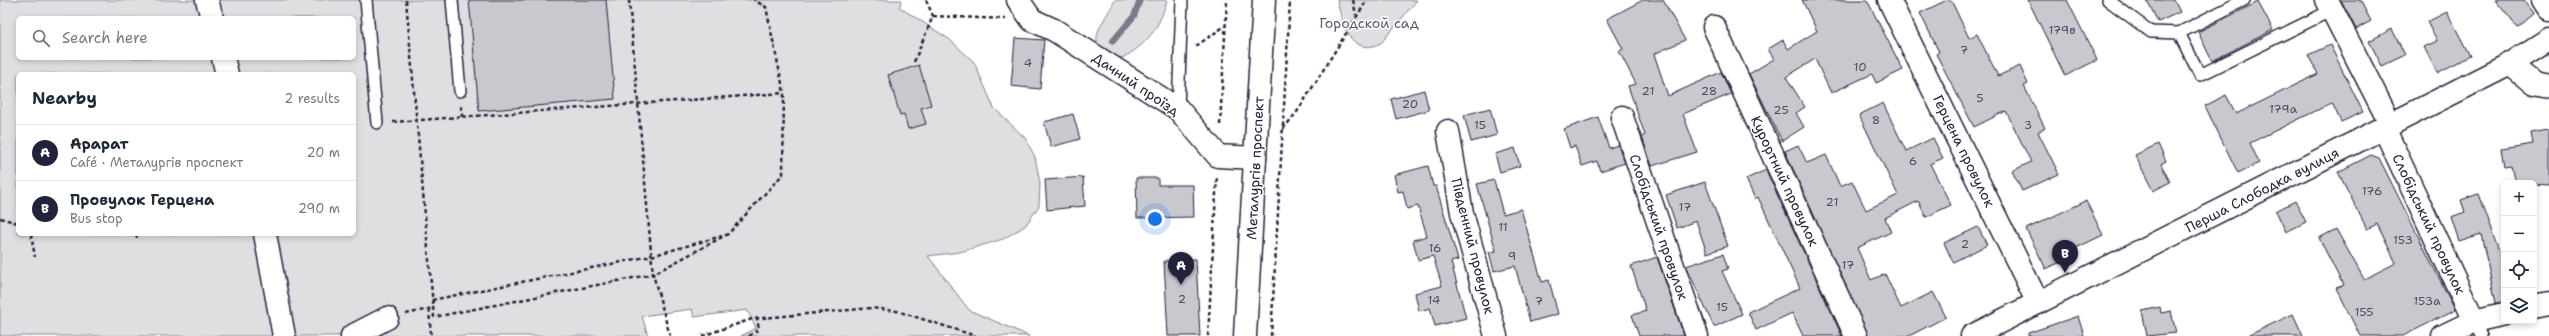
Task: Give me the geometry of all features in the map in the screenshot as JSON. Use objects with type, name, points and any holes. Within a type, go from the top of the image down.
[{"type":"street","points":[[207,0],[211,16]]},
{"type":"street","points":[[1018,0],[1032,20]]},
{"type":"street","name":"Металургів проспект","points":[[1245,336],[1264,0]]},
{"type":"street","name":"Герцена провулок","points":[[1889,0],[2038,303]]},
{"type":"street","points":[[2543,0],[2549,9]]},
{"type":"street","name":"Слобідський провулок","points":[[2329,5],[2388,126],[2477,328]]},
{"type":"street","name":"Дачний проїзд","points":[[1032,20],[1054,30],[1178,109],[1218,156],[1255,158]]},
{"type":"street","name":"Курортний провулок","points":[[1714,27],[1856,336]]},
{"type":"street","name":"Перша Слободка вулиця","points":[[1972,336],[2510,64],[2549,39]]},
{"type":"street","points":[[224,60],[226,72]]},
{"type":"street","points":[[2510,64],[2534,84],[2549,87]]},
{"type":"street","name":"Слобідський провулок","points":[[1622,117],[1696,336]]},
{"type":"street","name":"Південний провулок","points":[[1448,131],[1462,213],[1496,336]]},
{"type":"street","points":[[265,236],[284,336]]},
{"type":"street","points":[[2537,306],[2549,304]]},
{"type":"street","points":[[2443,336],[2477,328],[2501,316]]},
{"type":"street","points":[[352,336],[387,318]]},
{"type":"lane","points":[[366,0],[377,123]]},
{"type":"lane","points":[[452,0],[460,91]]},
{"type":"lane","points":[[1178,109],[1182,0]]},
{"type":"lane","points":[[2108,0],[2151,32],[2179,32],[2244,0]]},
{"type":"lane","points":[[2179,32],[2200,75],[2329,5]]},
{"type":"path","points":[[406,0],[434,317],[653,274],[728,234],[783,174],[784,93],[766,7],[754,0]]},
{"type":"path","points":[[629,0],[653,274],[670,336]]},
{"type":"path","points":[[914,62],[933,16],[926,0]]},
{"type":"path","points":[[1271,336],[1290,0]]},
{"type":"path","points":[[1353,0],[1357,16]]},
{"type":"path","points":[[1283,130],[1297,112],[1367,0]]},
{"type":"path","points":[[933,16],[1032,20]]},
{"type":"path","points":[[377,123],[784,93]]},
{"type":"path","points":[[0,218],[16,222]]},
{"type":"path","points":[[432,300],[652,256],[728,234]]},
{"type":"path","points":[[31,236],[35,257]]},
{"type":"path","points":[[430,336],[429,309],[433,308]]},
{"type":"path","points":[[702,336],[757,318],[871,308],[897,311],[976,336]]},
{"type":"path","points":[[749,336],[759,329],[757,318]]},
{"type":"green space","points":[[0,0],[902,0],[899,7],[949,39],[974,62],[994,108],[1025,138],[1035,157],[1040,183],[1039,206],[1025,226],[1003,239],[960,252],[928,256],[969,310],[1029,336],[741,336],[756,328],[747,310],[694,317],[692,309],[642,316],[648,336],[0,336]]},
{"type":"green space","points":[[1115,0],[1167,0],[1161,19],[1151,34],[1139,47],[1122,58],[1108,53],[1100,48],[1097,41],[1101,26]]},
{"type":"green space","name":"Городской сад","points":[[1337,0],[1417,0],[1381,43],[1370,46],[1362,46],[1349,36],[1342,19]]},
{"type":"building","points":[[469,0],[606,0],[615,99],[479,111]]},
{"type":"building","points":[[1643,0],[1663,0],[1685,40],[1654,54],[1668,96],[1721,72],[1731,94],[1683,114],[1697,152],[1652,166],[1642,137],[1645,135],[1628,86],[1636,84],[1619,51],[1623,49],[1607,19]]},
{"type":"building","points":[[1802,0],[1867,0],[1903,70],[1876,83],[1872,74],[1831,93],[1815,59],[1786,77],[1805,107],[1796,113],[1804,127],[1782,141],[1749,74],[1774,59],[1768,49],[1783,40],[1788,49],[1817,31]]},
{"type":"building","points":[[1947,0],[1951,0],[1969,38],[1977,34],[1998,76],[2020,66],[2028,84],[2024,86],[2045,128],[2038,132],[2059,174],[2022,191],[2012,171],[2031,162],[2006,111],[1974,127],[1936,54],[1939,52],[1920,13]]},
{"type":"building","points":[[2028,0],[2067,0],[2097,60],[2065,76]]},
{"type":"building","points":[[2147,0],[2174,0],[2180,12],[2158,22]]},
{"type":"building","points":[[2341,0],[2360,0],[2371,21],[2356,29]]},
{"type":"building","points":[[2495,0],[2524,0],[2534,13],[2517,27]]},
{"type":"building","points":[[2258,2],[2273,30],[2212,61],[2198,32]]},
{"type":"building","points":[[2447,12],[2470,56],[2437,73],[2424,47],[2437,41],[2427,22]]},
{"type":"building","points":[[2392,29],[2405,55],[2382,66],[2369,41]]},
{"type":"building","points":[[1015,38],[1044,40],[1040,89],[1011,86]]},
{"type":"building","points":[[2330,45],[2363,112],[2341,122],[2332,103],[2250,143],[2259,163],[2238,173],[2205,106],[2226,95],[2236,114],[2318,74],[2308,55]]},
{"type":"building","points":[[919,65],[931,105],[921,108],[926,124],[908,129],[904,114],[900,115],[888,75]]},
{"type":"building","points":[[1424,90],[1429,110],[1396,119],[1391,99]]},
{"type":"building","points":[[1883,103],[1906,151],[1933,138],[1943,158],[1930,164],[1951,205],[1926,217],[1918,201],[1885,218],[1891,232],[1857,248],[1871,280],[1885,274],[1901,308],[1933,292],[1946,317],[1909,336],[1868,336],[1785,151],[1798,145],[1807,163],[1826,155],[1840,186],[1852,181],[1866,210],[1898,195],[1859,115]]},
{"type":"building","points":[[1490,108],[1497,135],[1471,142],[1464,115]]},
{"type":"building","points":[[1073,114],[1080,139],[1051,147],[1044,122]]},
{"type":"building","points":[[1598,117],[1609,148],[1618,145],[1625,163],[1600,171],[1597,161],[1582,166],[1575,146],[1570,148],[1564,129]]},
{"type":"building","points":[[2549,129],[2549,185],[2537,184],[2537,180],[2514,180],[2511,165],[2504,166],[2501,149],[2533,144],[2531,132]]},
{"type":"building","points":[[2158,144],[2166,161],[2161,164],[2170,182],[2153,191],[2135,155]]},
{"type":"building","points":[[1515,148],[1520,166],[1500,172],[1495,154]]},
{"type":"building","points":[[2371,155],[2379,158],[2455,310],[2403,336],[2360,336],[2336,288],[2343,285],[2319,238],[2336,229],[2364,279],[2396,263],[2377,224],[2367,229],[2338,172]]},
{"type":"building","points":[[1428,166],[1433,186],[1436,186],[1458,260],[1451,262],[1466,318],[1435,326],[1430,308],[1419,311],[1415,293],[1442,286],[1433,256],[1418,260],[1413,240],[1427,236],[1418,206],[1407,209],[1403,191],[1398,192],[1394,175]]},
{"type":"building","points":[[1766,170],[1842,336],[1803,336],[1792,313],[1756,330],[1748,312],[1800,288],[1758,197],[1755,199],[1746,179]]},
{"type":"building","points":[[1083,177],[1085,206],[1047,210],[1045,180]]},
{"type":"building","points":[[1136,178],[1158,178],[1158,185],[1193,185],[1194,217],[1137,218]]},
{"type":"building","points":[[1494,180],[1503,214],[1521,209],[1542,282],[1549,280],[1558,314],[1530,322],[1515,266],[1494,271],[1489,252],[1496,251],[1477,184]]},
{"type":"building","points":[[1705,182],[1728,246],[1707,253],[1696,221],[1677,228],[1666,195]]},
{"type":"building","points":[[2478,194],[2501,257],[2501,302],[2496,303],[2481,234],[2459,241],[2451,217],[2465,212],[2461,200]]},
{"type":"building","points":[[2086,201],[2103,235],[2072,250],[2075,255],[2046,269],[2026,229]]},
{"type":"building","points":[[2295,201],[2306,222],[2286,232],[2276,211]]},
{"type":"building","points":[[1978,227],[1987,245],[1953,262],[1944,243]]},
{"type":"building","points":[[1723,254],[1728,269],[1722,271],[1742,314],[1714,327],[1686,266]]},
{"type":"building","points":[[1657,257],[1684,336],[1639,336],[1632,315],[1646,311],[1631,266]]},
{"type":"building","points":[[1196,259],[1200,336],[1168,336],[1164,261]]},
{"type":"building","points":[[2160,307],[2161,313],[2171,311],[2176,333],[2147,336],[2142,311]]},
{"type":"building","points":[[2293,314],[2303,336],[2247,336]]},
{"type":"building","points":[[2078,316],[2084,336],[2028,336],[2028,333]]},
{"type":"waterway","points":[[1113,41],[1134,16],[1140,0]]},
{"type":"place","name":"Провулок Герцена","points":[[2065,273]]},
{"type":"place","name":"Арарат","points":[[1181,285]]}]
